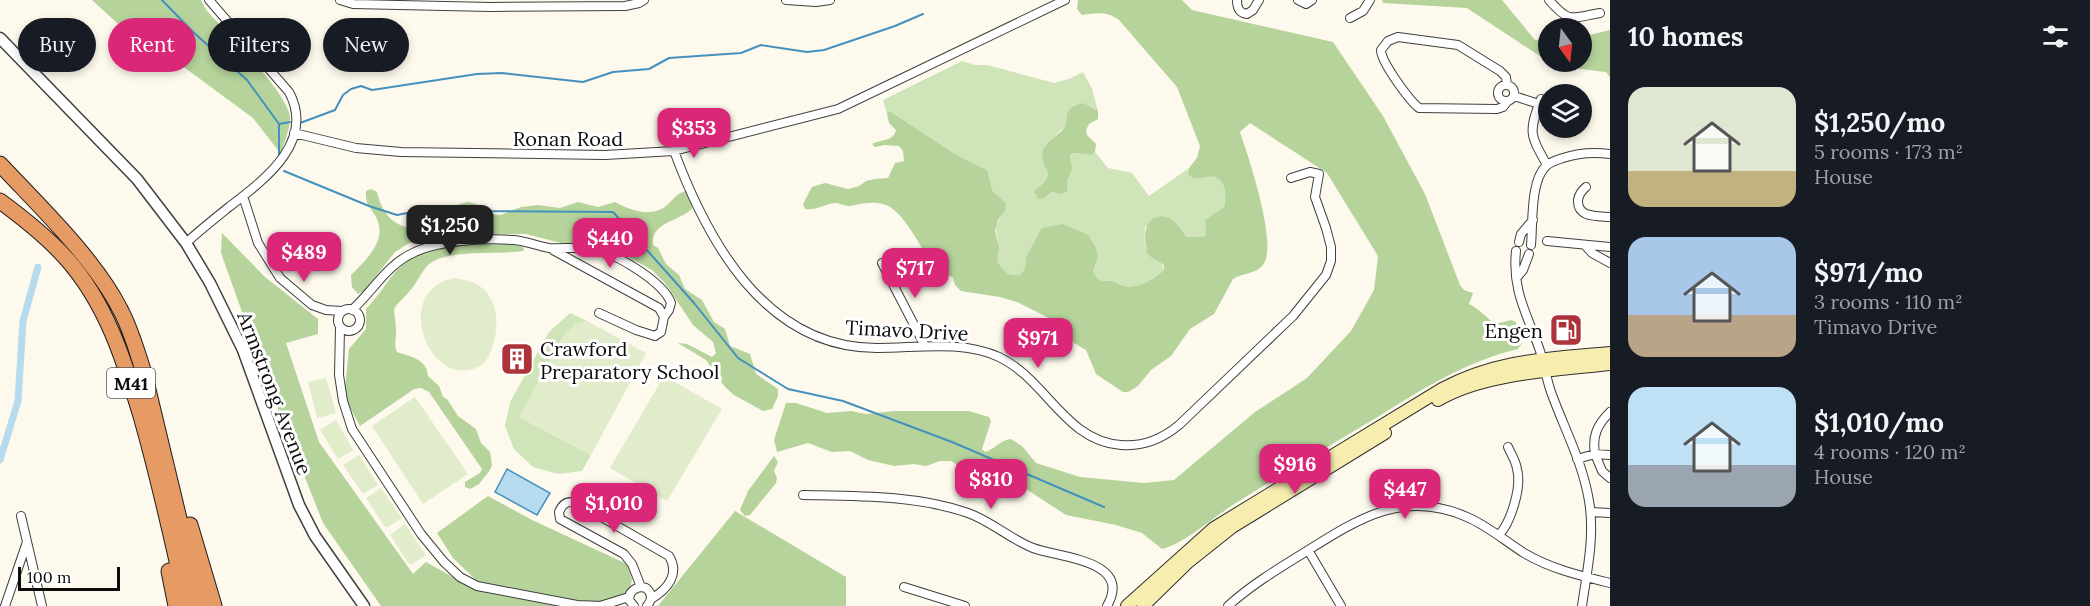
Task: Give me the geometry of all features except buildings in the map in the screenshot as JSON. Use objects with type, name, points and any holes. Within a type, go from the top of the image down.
[{"type":"highway","name":"M41","points":[[0,164],[79,250],[120,308],[144,373],[200,606]]},
{"type":"highway","name":"M41","points":[[0,201],[24,219],[65,257],[90,290],[101,310],[125,362],[159,477],[187,606]]},
{"type":"highway","points":[[125,362],[176,606]]},
{"type":"highway","points":[[144,373],[214,606]]},
{"type":"main road","points":[[1128,606],[1214,528],[1460,379],[1493,368],[1541,358],[1610,353]]},
{"type":"main road","points":[[1143,606],[1188,562],[1232,527],[1442,397],[1496,380],[1610,364]]},
{"type":"street","points":[[186,243],[279,163],[289,149],[297,116],[289,92],[209,0]]},
{"type":"street","points":[[340,0],[626,6],[644,0]]},
{"type":"street","points":[[786,0],[816,2],[830,0]]},
{"type":"street","name":"Ronan Road","points":[[294,133],[356,148],[401,152],[605,155],[674,151],[838,109],[1052,2],[1065,0]]},
{"type":"street","points":[[1238,0],[1238,9],[1247,14],[1259,0]]},
{"type":"street","points":[[1298,0],[1305,4],[1312,0]]},
{"type":"street","points":[[1350,18],[1363,11],[1370,0]]},
{"type":"street","points":[[1549,0],[1568,18],[1600,13]]},
{"type":"street","points":[[1507,85],[1506,77],[1500,71],[1458,45],[1398,37],[1388,40],[1381,50],[1382,59],[1419,108],[1497,109],[1503,107],[1511,99],[1514,88],[1507,85],[1502,86],[1498,93],[1500,98],[1511,99],[1540,102],[1531,132],[1534,143],[1547,165]]},
{"type":"street","name":"Armstrong Avenue","points":[[0,38],[131,173],[186,243],[210,283],[243,350],[290,484],[304,515],[315,536],[364,606]]},
{"type":"street","name":"Timavo Drive","points":[[674,151],[704,217],[725,255],[753,292],[782,319],[814,336],[844,345],[876,348],[925,346],[992,354],[1009,362],[1024,374],[1082,432],[1097,440],[1128,446],[1162,437],[1191,415],[1293,316],[1326,275],[1331,255],[1330,240],[1315,197],[1320,176],[1315,172],[1310,172],[1291,178]]},
{"type":"street","points":[[1518,276],[1523,270],[1530,249],[1535,188],[1541,172],[1547,165],[1572,155],[1610,153]]},
{"type":"street","points":[[1586,187],[1579,195],[1580,210],[1585,214],[1610,217]]},
{"type":"street","points":[[243,196],[258,243],[275,273],[312,305],[326,310],[355,312]]},
{"type":"street","points":[[1534,219],[1521,234],[1515,267],[1521,305],[1586,485],[1592,540],[1582,606]]},
{"type":"street","points":[[355,312],[374,285],[402,258],[429,247],[480,240],[514,240],[547,248],[593,249],[612,255],[651,278],[671,303],[664,317],[661,332],[655,336],[599,314]]},
{"type":"street","points":[[1547,241],[1610,247]]},
{"type":"street","points":[[1585,245],[1592,253],[1610,263]]},
{"type":"street","points":[[547,248],[659,308],[664,317]]},
{"type":"street","points":[[882,263],[925,346]]},
{"type":"street","points":[[326,310],[339,325],[351,331]]},
{"type":"street","points":[[342,311],[339,315],[339,375],[343,401],[352,429],[421,534],[444,562],[460,577],[477,586],[521,596],[577,605],[601,606],[634,596]]},
{"type":"street","points":[[340,347],[359,323],[355,312]]},
{"type":"street","points":[[1610,412],[1595,432],[1592,455],[1610,478]]},
{"type":"street","points":[[1499,535],[1510,518],[1518,479],[1517,468],[1508,447]]},
{"type":"street","points":[[1577,459],[1592,455],[1610,455]]},
{"type":"street","points":[[803,495],[887,498],[968,513],[1032,547],[1102,568],[1111,579],[1113,589],[1107,606]]},
{"type":"street","points":[[634,596],[635,573],[630,560],[624,554],[564,522],[559,517],[561,507],[565,503],[575,502],[669,556],[673,566],[671,580],[649,603]]},
{"type":"street","points":[[1228,606],[1261,580],[1362,518],[1373,513],[1401,507],[1431,507],[1455,512],[1499,535],[1527,555],[1586,578],[1610,583]]},
{"type":"street","points":[[1590,512],[1610,513]]},
{"type":"street","points":[[21,516],[42,606]]},
{"type":"street","points":[[5,606],[27,541]]},
{"type":"street","points":[[1308,550],[1341,606]]},
{"type":"street","points":[[904,586],[965,606]]},
{"type":"street","points":[[614,606],[648,590],[649,603]]},
{"type":"green space","points":[[92,0],[201,0],[214,18],[208,18],[208,72],[262,72],[279,94],[290,118],[281,154],[253,118],[191,72],[196,72],[196,18],[112,18]]},
{"type":"green space","points":[[1078,0],[1182,0],[1192,10],[1333,42],[1383,116],[1425,194],[1460,285],[1464,290],[1473,293],[1469,304],[1495,324],[1511,320],[1516,322],[1522,343],[1518,349],[1480,361],[1427,387],[1253,492],[1200,529],[1162,549],[1142,533],[1066,515],[1026,489],[992,477],[974,476],[951,461],[940,461],[926,466],[914,464],[894,466],[868,460],[850,451],[832,452],[808,443],[777,452],[774,440],[786,403],[796,403],[827,413],[969,411],[989,417],[991,421],[982,449],[985,452],[1011,439],[1022,446],[1036,463],[1080,477],[1144,483],[1174,480],[1255,412],[1307,378],[1351,331],[1374,290],[1378,256],[1327,173],[1250,123],[1240,132],[1261,202],[1267,256],[1259,269],[1233,279],[1214,314],[1190,329],[1171,356],[1151,370],[1138,386],[1128,392],[1123,392],[1096,374],[1086,350],[1074,343],[1066,332],[1047,317],[1017,302],[961,291],[955,285],[953,278],[946,273],[945,263],[938,251],[927,256],[902,218],[890,207],[875,203],[850,206],[837,203],[805,209],[803,204],[812,187],[825,183],[848,189],[866,181],[888,178],[895,163],[904,161],[903,151],[899,146],[875,147],[872,144],[892,137],[896,130],[889,123],[888,111],[955,154],[987,170],[993,192],[1006,203],[1005,211],[998,220],[995,231],[999,248],[997,262],[1008,273],[1021,274],[1025,268],[1026,257],[1042,228],[1063,224],[1088,235],[1096,248],[1098,257],[1093,271],[1101,280],[1131,287],[1146,282],[1161,273],[1164,265],[1150,256],[1146,250],[1145,232],[1150,222],[1158,216],[1164,217],[1176,223],[1187,237],[1206,235],[1205,220],[1224,207],[1223,185],[1214,177],[1194,179],[1188,175],[1189,168],[1197,158],[1200,146],[1177,87],[1119,20],[1106,14],[1082,15],[1077,9]]},
{"type":"green space","points":[[1382,0],[1502,0],[1535,40],[1538,40],[1538,54],[1467,8],[1383,3]]},
{"type":"green space","points":[[1610,30],[1610,77],[1606,72],[1592,70],[1592,34]]},
{"type":"green space","points":[[962,61],[975,65],[987,65],[1054,83],[1083,72],[1092,89],[1098,111],[1084,103],[1071,109],[1065,126],[1045,146],[1048,172],[1045,181],[1034,191],[1043,199],[1052,192],[1060,194],[1067,192],[1071,169],[1070,154],[1092,155],[1095,152],[1108,168],[1132,173],[1149,196],[1189,168],[1188,175],[1194,179],[1214,177],[1221,182],[1225,190],[1224,207],[1205,220],[1206,235],[1202,237],[1187,237],[1177,223],[1145,227],[1146,249],[1152,257],[1162,263],[1164,270],[1141,284],[1131,287],[1099,279],[1093,271],[1098,257],[1096,248],[1026,257],[1025,268],[1021,274],[1008,273],[997,263],[996,226],[1005,211],[993,192],[987,170],[955,154],[891,112],[888,111],[887,114],[883,100]]},
{"type":"green space","points":[[1084,103],[1098,111],[1098,119],[1089,124],[1086,130],[1087,135],[1096,144],[1095,152],[1092,155],[1070,154],[1072,169],[1067,192],[1060,194],[1052,192],[1043,199],[1038,199],[1034,191],[1048,174],[1043,162],[1043,151],[1063,129],[1069,110]]},
{"type":"green space","points":[[371,189],[377,192],[382,206],[393,221],[413,229],[427,221],[448,215],[457,205],[467,202],[477,204],[486,213],[500,215],[521,207],[538,205],[560,208],[578,202],[598,207],[615,202],[640,212],[654,212],[685,191],[691,199],[692,209],[661,227],[653,238],[653,245],[658,248],[666,264],[679,275],[685,289],[702,300],[714,322],[725,329],[730,346],[750,354],[756,374],[778,389],[778,396],[772,409],[763,411],[734,395],[725,387],[706,360],[678,343],[687,344],[712,357],[716,353],[713,342],[693,325],[665,283],[652,270],[614,249],[588,243],[561,243],[526,234],[467,235],[409,243],[395,252],[364,291],[358,294],[352,287],[351,275],[374,249],[379,234],[376,217],[366,199],[366,191]]},
{"type":"green space","points":[[222,233],[265,277],[318,319],[318,334],[286,343],[319,442],[413,574],[426,562],[474,589],[522,599],[617,606],[381,606],[323,523],[266,379],[221,253]]},
{"type":"green space","points":[[510,244],[524,249],[513,252],[459,254],[435,260],[427,266],[411,290],[394,308],[397,352],[413,357],[425,366],[428,376],[439,386],[443,397],[447,399],[458,416],[476,429],[481,443],[490,452],[492,465],[490,470],[479,484],[470,489],[465,487],[465,482],[480,473],[482,469],[429,392],[421,388],[414,389],[360,426],[348,404],[345,388],[349,349],[366,329],[366,309],[398,269],[409,260],[422,253],[451,246]]},
{"type":"green space","points":[[455,278],[481,287],[488,294],[495,311],[496,331],[491,351],[484,362],[473,369],[456,370],[442,363],[430,350],[423,333],[421,316],[425,299],[436,286]]},
{"type":"green space","points":[[570,313],[587,321],[575,324],[519,417],[591,455],[582,471],[558,474],[533,467],[514,449],[505,426],[510,402],[549,332]]},
{"type":"green space","points":[[587,321],[646,353],[591,455],[519,417],[563,336],[575,324]]},
{"type":"green space","points":[[664,376],[722,409],[667,501],[610,468]]},
{"type":"green space","points":[[326,378],[336,413],[317,418],[308,382]]},
{"type":"green space","points":[[415,397],[468,474],[423,504],[372,426]]},
{"type":"green space","points":[[336,420],[353,450],[338,459],[320,430]]},
{"type":"green space","points":[[359,455],[378,485],[363,494],[343,465]]},
{"type":"green space","points":[[774,456],[778,462],[774,471],[777,478],[776,483],[750,515],[745,516],[740,510],[748,491]]},
{"type":"green space","points":[[381,488],[402,518],[388,527],[385,527],[366,498]]},
{"type":"green space","points":[[488,496],[532,520],[627,564],[632,579],[630,590],[625,596],[603,603],[518,594],[482,586],[453,558],[437,533]]},
{"type":"green space","points":[[735,511],[846,577],[846,606],[658,606]]},
{"type":"green space","points":[[405,524],[426,555],[412,564],[409,564],[390,535]]},
{"type":"water","points":[[507,469],[550,493],[537,515],[495,492]]},
{"type":"waterway","points":[[162,0],[193,32],[247,80],[279,124],[279,154]]},
{"type":"waterway","points":[[300,123],[335,110],[343,95],[361,86],[372,90],[477,74],[502,73],[583,82],[613,72],[649,69],[669,58],[741,53],[761,45],[807,52],[824,50],[923,14]]},
{"type":"waterway","points":[[279,124],[290,122]]},
{"type":"waterway","points":[[284,171],[397,215],[452,207],[481,211],[613,212],[694,303],[738,358],[788,389],[843,401],[952,442],[1104,507]]},
{"type":"waterway","points":[[0,460],[18,401],[23,321],[38,267]]},
{"type":"place","name":"Engen","points":[[1566,330]]},
{"type":"place","name":"Crawford Preparatory School","points":[[517,359]]}]
